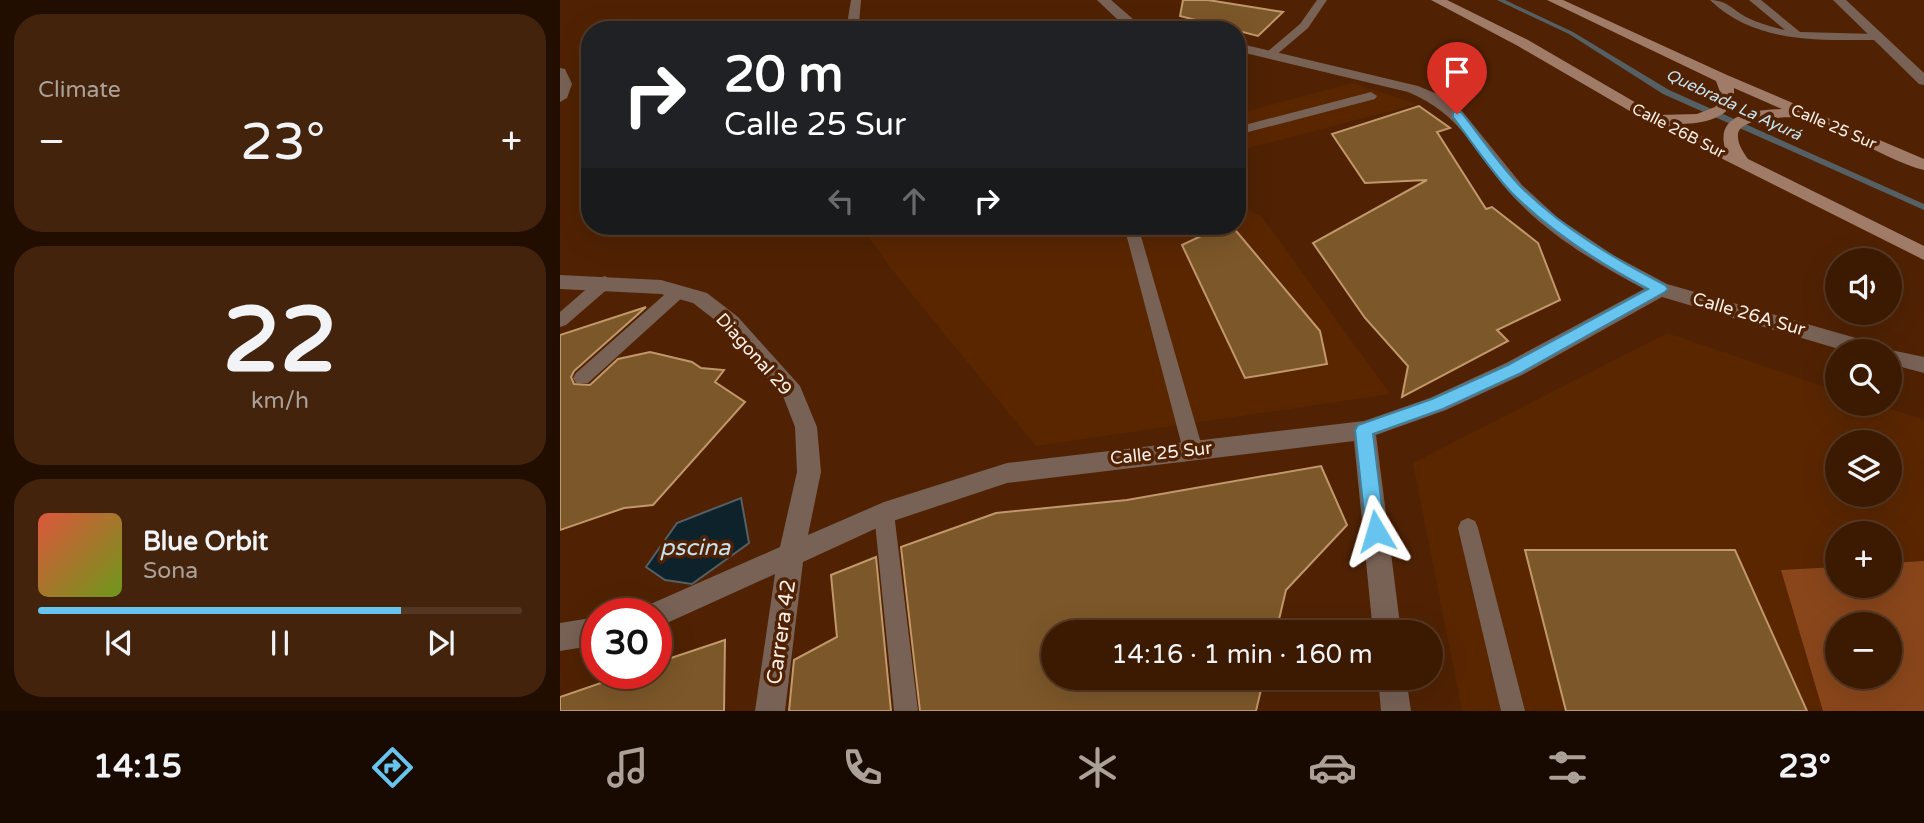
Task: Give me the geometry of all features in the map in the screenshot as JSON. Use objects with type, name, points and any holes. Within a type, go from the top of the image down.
[{"type":"main road","name":"Calle 26B Sur","points":[[1437,0],[1523,43],[1652,118],[1924,254]]},
{"type":"main road","name":"Calle 25 Sur","points":[[1553,0],[1722,78],[1924,165]]},
{"type":"main road","points":[[1652,118],[1690,120],[1715,114],[1723,108],[1728,92],[1722,78]]},
{"type":"main road","points":[[1741,162],[1730,141],[1730,131],[1736,122],[1765,114],[1808,116]]},
{"type":"street","points":[[1103,0],[1127,21]]},
{"type":"street","points":[[1839,0],[1924,81]]},
{"type":"street","name":"Calle 26A Sur","points":[[1246,49],[1413,89],[1437,99],[1473,131],[1516,189],[1552,222],[1606,260],[1660,289],[1832,339]]},
{"type":"street","points":[[560,72],[565,84],[560,98]]},
{"type":"street","name":"Diagonal 29","points":[[560,282],[605,282],[662,287],[700,298],[731,322],[792,392],[806,427],[809,472],[791,553]]},
{"type":"street","name":"Calle 25 Sur","points":[[672,608],[884,513],[1007,473],[1364,430],[1437,404],[1514,369],[1660,289]]},
{"type":"street","points":[[1902,359],[1924,365]]},
{"type":"street","points":[[1364,430],[1386,620]]},
{"type":"street","name":"Carrera 42","points":[[770,711],[791,553]]},
{"type":"street","points":[[560,637],[581,634]]},
{"type":"street","points":[[1394,690],[1396,711]]},
{"type":"lane","points":[[853,21],[856,0]]},
{"type":"lane","points":[[1271,54],[1304,26],[1322,0]]},
{"type":"lane","points":[[1715,0],[1744,20],[1773,30],[1798,34],[1878,37]]},
{"type":"lane","points":[[1754,0],[1798,34]]},
{"type":"lane","points":[[1246,129],[1371,96]]},
{"type":"lane","points":[[1133,235],[1193,450]]},
{"type":"lane","points":[[560,321],[605,282]]},
{"type":"lane","points":[[582,378],[678,292]]},
{"type":"lane","points":[[884,513],[906,711]]},
{"type":"lane","points":[[1468,528],[1513,711]]},
{"type":"shaded area","points":[[1352,83],[1417,104],[1246,149],[1246,112]]},
{"type":"shaded area","points":[[1246,209],[1262,217],[1390,394],[1036,446],[890,267],[867,235],[1246,235]]},
{"type":"shaded area","points":[[1667,333],[1825,387],[1825,416],[1902,416],[1902,413],[1924,420],[1924,711],[1462,711],[1413,463]]},
{"type":"shaded area","points":[[1924,561],[1924,711],[1823,711],[1781,570],[1825,568],[1825,598],[1902,598],[1902,562]]},
{"type":"water","name":"pscina","points":[[741,498],[749,543],[692,584],[665,580],[646,567],[677,523]]},
{"type":"building","points":[[1183,0],[1208,0],[1283,12],[1258,36],[1246,33],[1246,21],[1200,21],[1180,16]]},
{"type":"building","points":[[1419,106],[1450,128],[1437,132],[1486,209],[1492,207],[1538,243],[1560,300],[1497,330],[1508,341],[1402,397],[1408,366],[1365,318],[1313,243],[1427,180],[1365,183],[1332,134]]},
{"type":"building","points":[[1203,235],[1240,235],[1320,331],[1327,364],[1245,378],[1182,245]]},
{"type":"building","points":[[646,307],[574,371],[571,377],[574,384],[590,385],[618,359],[650,352],[692,362],[701,368],[724,370],[715,382],[745,402],[653,505],[624,508],[560,530],[560,335]]},
{"type":"building","points":[[1321,466],[1347,525],[1286,590],[1279,620],[1041,620],[1041,690],[1261,690],[1256,711],[920,711],[901,547],[996,513],[1127,500]]},
{"type":"building","points":[[1525,550],[1735,550],[1807,711],[1566,711]]},
{"type":"building","points":[[876,557],[891,711],[789,711],[794,660],[837,637],[831,575]]},
{"type":"building","points":[[725,640],[724,711],[560,711],[560,697],[583,689],[672,689],[672,658]]},
{"type":"waterway","name":"Quebrada La Ayurá","points":[[1500,0],[1571,33],[1666,92],[1924,207]]},
{"type":"route","points":[[1376,531],[1364,430],[1437,404],[1514,369],[1660,289],[1606,260],[1552,222],[1516,189],[1457,114]]}]
